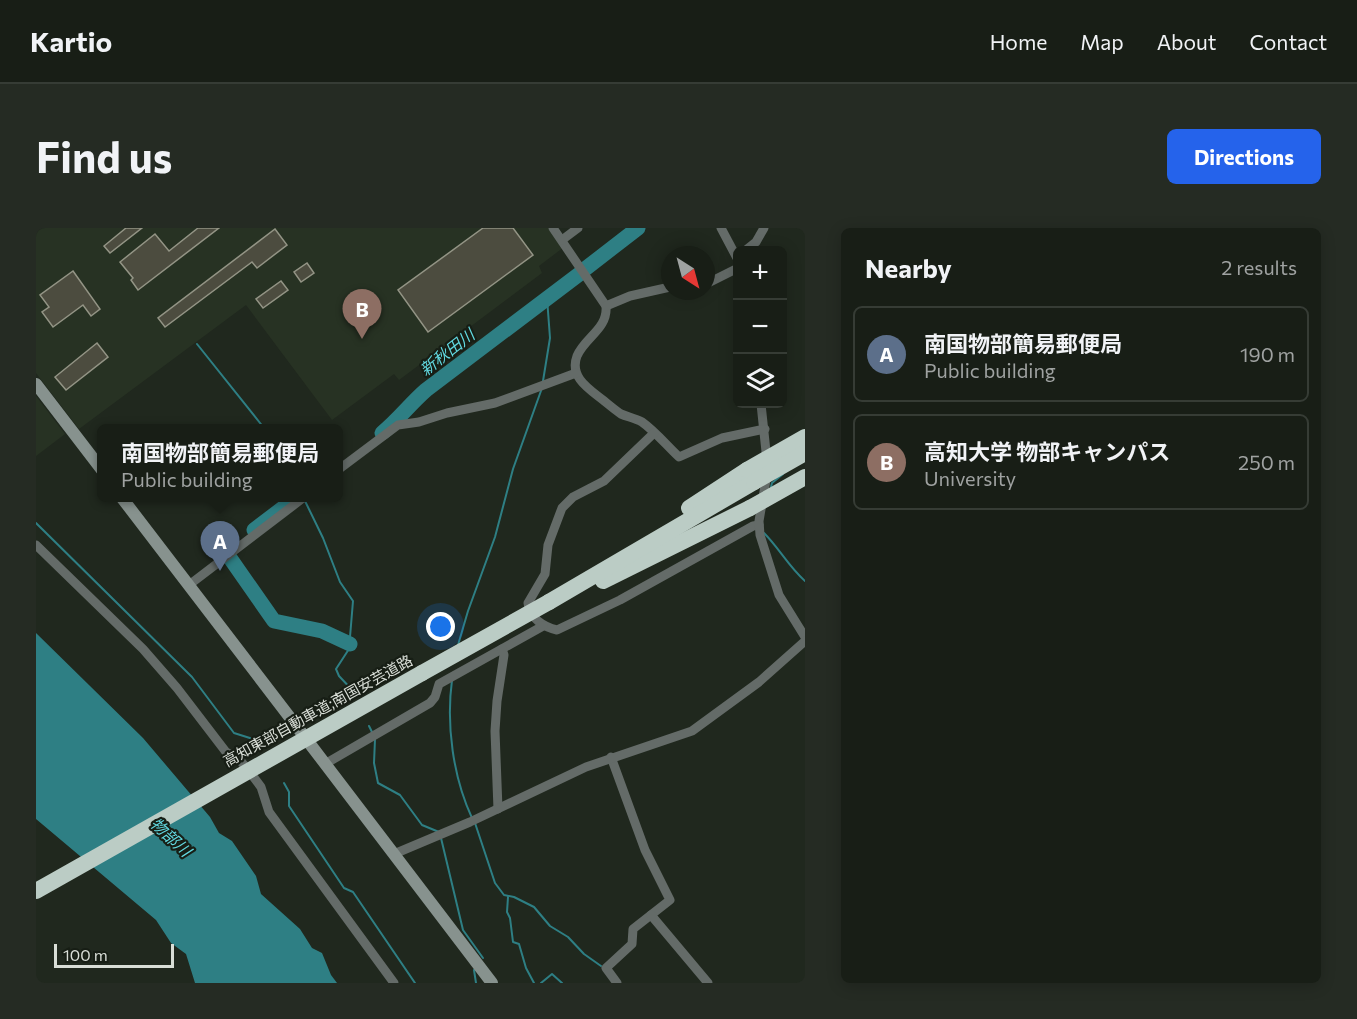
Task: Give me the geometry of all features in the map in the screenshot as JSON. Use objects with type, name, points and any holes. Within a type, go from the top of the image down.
[{"type":"highway","points":[[750,476],[805,437]]},
{"type":"highway","points":[[750,476],[805,453]]},
{"type":"highway","name":"高知東部自動車道;南国安芸道路","points":[[36,891],[549,602],[613,564],[692,506],[750,476]]},
{"type":"highway","points":[[549,602],[596,584],[756,509],[805,477]]},
{"type":"street","points":[[553,228],[606,306],[600,328],[578,354],[576,373],[585,387],[622,414],[640,421],[679,457],[722,438],[765,429]]},
{"type":"street","points":[[562,240],[578,228]]},
{"type":"street","points":[[721,228],[733,251]]},
{"type":"street","points":[[751,246],[764,228]]},
{"type":"street","points":[[715,280],[733,270]]},
{"type":"street","points":[[606,306],[630,296],[661,288]]},
{"type":"street","points":[[343,467],[399,425],[425,421],[447,413],[495,403],[576,373]]},
{"type":"street","points":[[36,384],[97,463]]},
{"type":"street","points":[[394,854],[498,809],[586,767],[694,729],[759,682],[805,639],[779,595],[760,535],[756,509],[766,486],[767,451],[762,408]]},
{"type":"street","points":[[767,451],[805,429]]},
{"type":"street","points":[[654,433],[604,481],[573,497],[562,508],[548,545],[545,574],[528,603],[528,608],[543,626],[557,630],[568,625],[620,600],[753,526],[759,525]]},
{"type":"street","points":[[756,509],[805,486]]},
{"type":"street","points":[[125,502],[300,732]]},
{"type":"street","points":[[189,585],[298,502]]},
{"type":"street","points":[[36,545],[143,649],[177,688],[226,752],[239,759],[244,772],[261,787],[269,812],[394,983]]},
{"type":"street","points":[[325,764],[430,703],[435,697],[439,684],[543,626]]},
{"type":"street","points":[[498,809],[495,731],[504,655],[502,649]]},
{"type":"street","points":[[310,744],[492,983]]},
{"type":"street","points":[[611,757],[645,850],[670,900],[633,929],[632,944],[606,968],[617,983]]},
{"type":"street","points":[[651,915],[708,983]]},
{"type":"shaded area","points":[[36,228],[551,228],[564,247],[539,266],[542,273],[399,380],[394,374],[332,420],[246,305],[79,429],[36,373]]},
{"type":"shaded area","points":[[36,396],[65,434],[36,456]]},
{"type":"water","name":"物部川","points":[[36,633],[143,738],[210,817],[219,833],[232,841],[256,876],[261,894],[300,929],[312,948],[322,953],[337,983],[195,983],[186,954],[171,943],[156,920],[36,819]]},
{"type":"building","points":[[126,228],[142,228],[110,253],[104,246]]},
{"type":"building","points":[[198,228],[219,228],[138,290],[131,280],[133,278],[120,262],[155,234],[169,251]]},
{"type":"building","points":[[483,228],[513,228],[533,255],[428,332],[398,290]]},
{"type":"building","points":[[275,229],[287,245],[257,268],[252,262],[165,327],[158,318]]},
{"type":"building","points":[[307,263],[314,273],[301,282],[294,272]]},
{"type":"building","points":[[73,271],[100,309],[91,316],[83,305],[53,327],[42,312],[49,307],[40,295]]},
{"type":"building","points":[[281,281],[288,290],[263,308],[256,299]]},
{"type":"building","points":[[97,343],[108,357],[66,390],[55,377]]},
{"type":"waterway","name":"新秋田川","points":[[585,269],[638,228]]},
{"type":"waterway","name":"新秋田川","points":[[382,433],[426,390],[582,272]]},
{"type":"waterway","points":[[543,381],[550,338],[547,298]]},
{"type":"waterway","points":[[197,344],[261,424]]},
{"type":"waterway","points":[[458,645],[495,537],[513,469],[542,388]]},
{"type":"waterway","points":[[771,487],[772,483],[783,474]]},
{"type":"waterway","name":"新秋田川","points":[[254,530],[291,502]]},
{"type":"waterway","points":[[305,502],[323,538],[340,582],[353,601],[349,649],[336,669],[339,676],[354,692]]},
{"type":"waterway","points":[[36,523],[192,677],[234,733],[253,739],[258,745]]},
{"type":"waterway","points":[[764,533],[805,581]]},
{"type":"waterway","name":"新秋田川","points":[[230,558],[274,621],[322,631],[350,644]]},
{"type":"waterway","points":[[452,680],[450,715],[453,750],[460,785],[472,818]]},
{"type":"waterway","points":[[369,726],[373,734]]},
{"type":"waterway","points":[[375,739],[374,763],[378,783],[400,795],[422,825],[439,832]]},
{"type":"waterway","points":[[284,783],[289,792],[289,806],[344,888],[353,892],[415,983]]},
{"type":"waterway","points":[[475,823],[495,883],[504,895],[514,897],[534,907],[550,926],[568,937],[584,954],[601,966]]},
{"type":"waterway","points":[[441,838],[463,930],[483,958]]},
{"type":"waterway","points":[[508,897],[507,912],[513,942],[519,944],[526,968],[534,983]]},
{"type":"waterway","points":[[474,970],[476,983]]},
{"type":"waterway","points":[[541,983],[552,974],[562,983]]},
{"type":"place","name":"高知大学 物部キャンパス","points":[[362,339]]},
{"type":"place","name":"南国物部簡易郵便局","points":[[220,571]]}]
